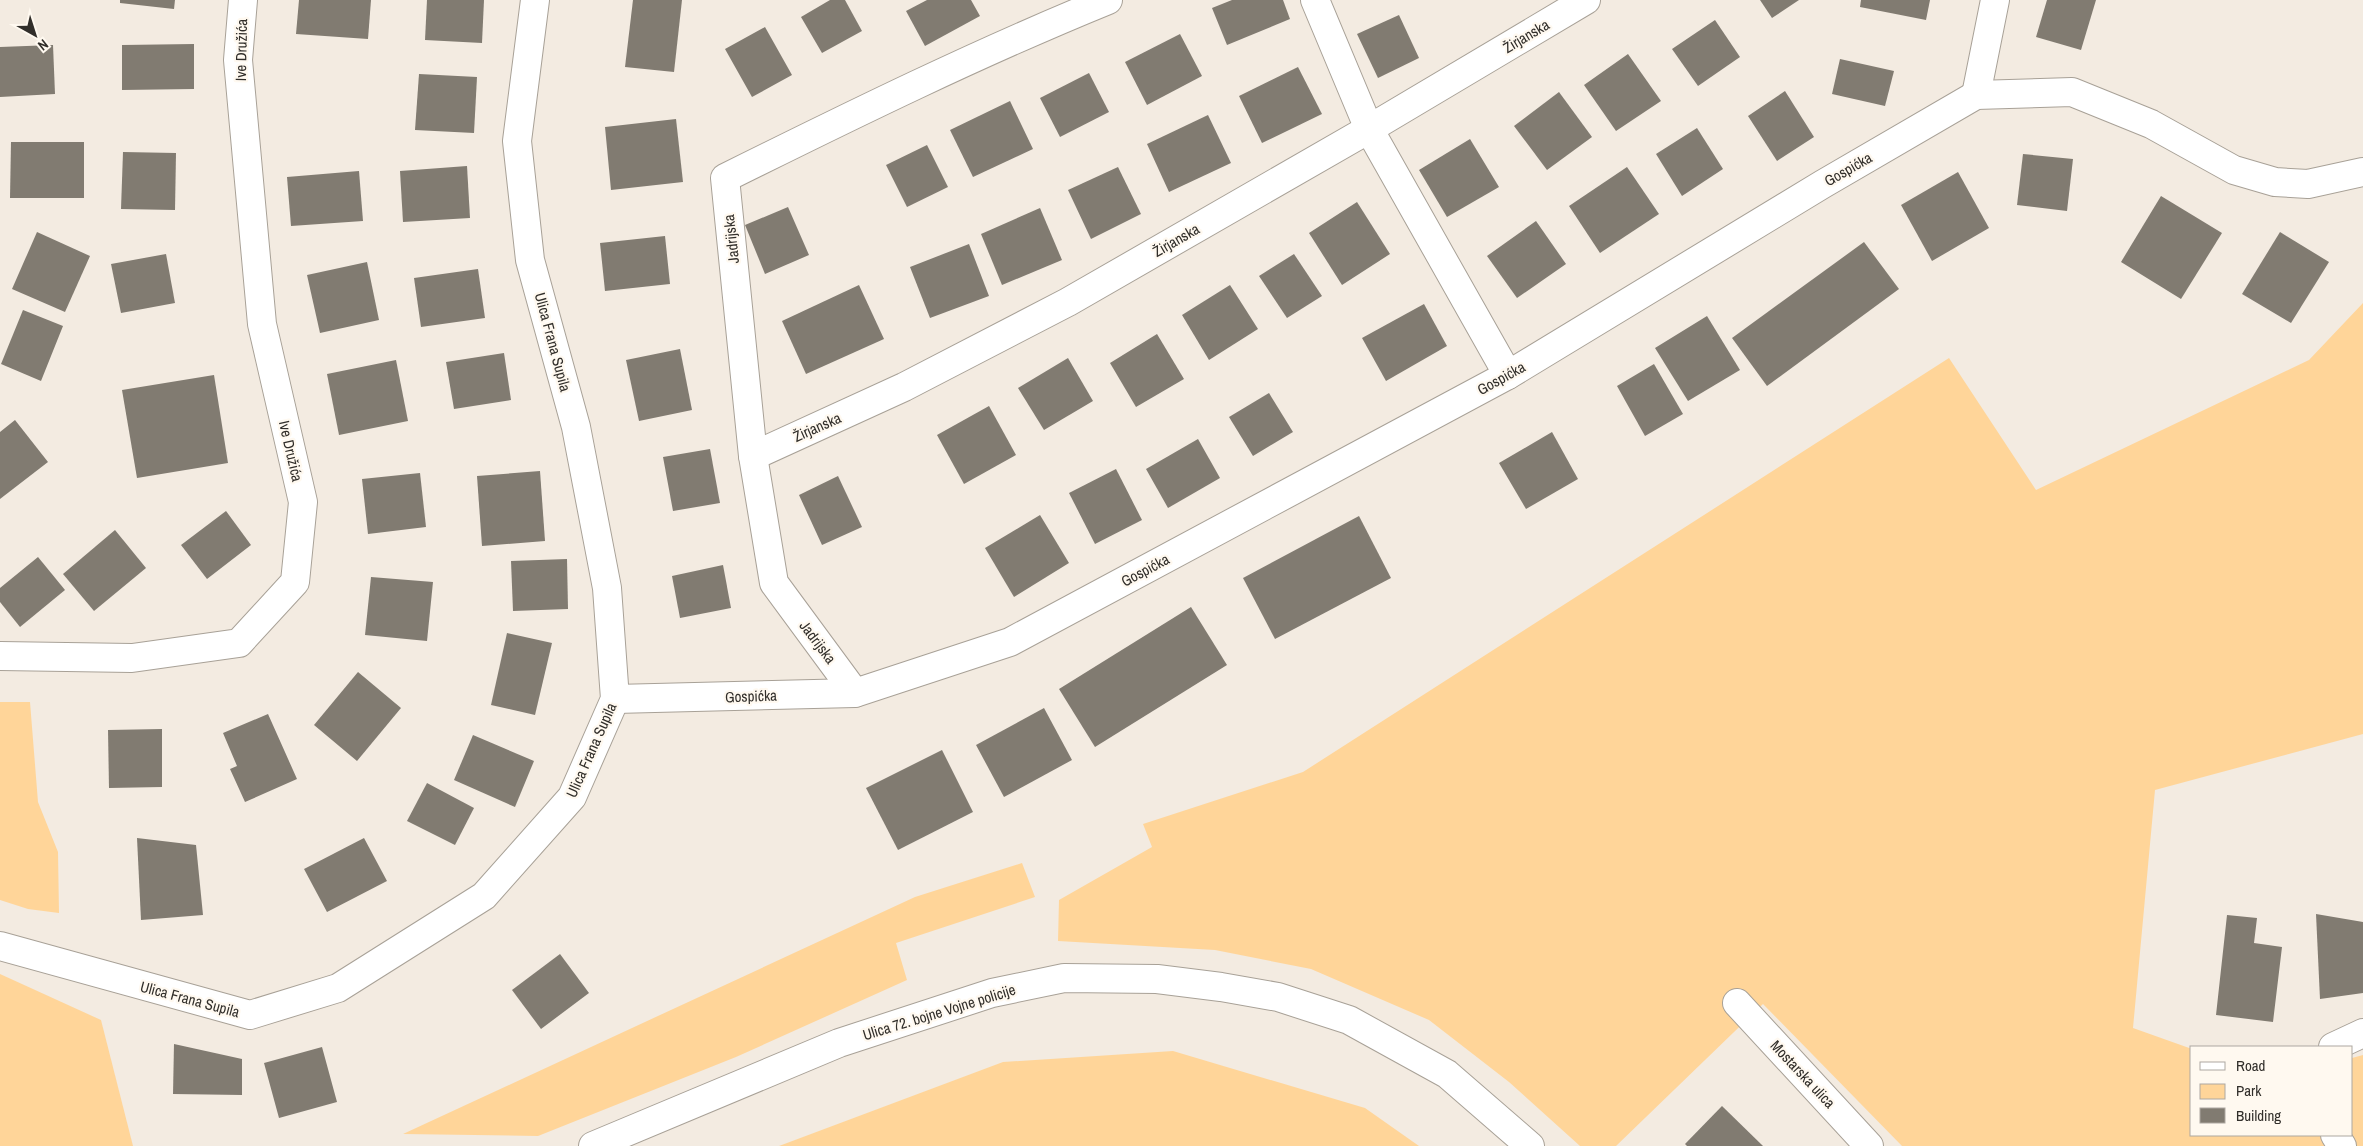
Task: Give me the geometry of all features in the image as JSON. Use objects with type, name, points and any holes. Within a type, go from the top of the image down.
[{"type":"street","name":"Ive Družića","points":[[0,656],[132,658],[239,643],[295,582],[303,502],[262,324],[238,60],[243,0]]},
{"type":"street","name":"Ulica Frana Supila","points":[[0,946],[250,1015],[338,988],[484,896],[572,797],[615,699],[607,588],[602,560],[576,427],[529,251],[517,141],[535,0]]},
{"type":"street","name":"Jadrijska","points":[[856,693],[774,583],[753,456],[726,178],[847,117],[1008,43],[1108,0]]},
{"type":"street","points":[[1315,0],[1369,130],[1508,375]]},
{"type":"street","name":"Žirjanska","points":[[753,456],[904,387],[1068,302],[1369,130],[1586,0]]},
{"type":"street","points":[[1976,95],[1995,0]]},
{"type":"street","name":"Gospićka","points":[[615,699],[856,693],[1010,642],[1508,375],[1823,184],[1976,95],[2072,92],[2151,124],[2234,170],[2276,182],[2308,184],[2363,172]]},
{"type":"street","name":"Ulica 72. bojne Vojne policije","points":[[593,1146],[840,1043],[992,993],[1064,978],[1157,979],[1221,987],[1278,997],[1349,1020],[1447,1074],[1530,1146]]},
{"type":"street","name":"Mostarska ulica","points":[[1737,1003],[1869,1146]]},
{"type":"street","points":[[2335,1046],[2363,1033]]},
{"type":"green space","points":[[2363,303],[2363,734],[2155,790],[2133,1028],[2190,1048],[2190,1136],[2353,1136],[2353,1058],[2363,1055],[2363,1146],[1902,1146],[1763,1004],[1616,1146],[1580,1146],[1509,1082],[1429,1020],[1311,969],[1215,950],[1058,941],[1059,900],[1152,847],[1143,824],[1303,772],[1949,358],[2036,490],[2309,360]]},
{"type":"green space","points":[[0,702],[30,702],[38,802],[58,852],[59,913],[28,909],[0,900]]},
{"type":"green space","points":[[1022,863],[1035,897],[896,943],[907,980],[736,1057],[538,1136],[403,1134],[915,897]]},
{"type":"green space","points":[[0,974],[101,1020],[133,1146],[0,1146]]},
{"type":"green space","points":[[1173,1051],[1365,1108],[1419,1146],[779,1146],[1003,1062]]},
{"type":"building","points":[[120,0],[175,0],[174,9],[120,3]]},
{"type":"building","points":[[299,0],[371,0],[368,39],[296,34]]},
{"type":"building","points":[[427,0],[484,0],[482,43],[425,40]]},
{"type":"building","points":[[633,0],[682,0],[674,72],[625,67]]},
{"type":"building","points":[[830,0],[845,0],[862,31],[822,53],[801,17]]},
{"type":"building","points":[[927,0],[971,0],[980,16],[925,46],[906,11]]},
{"type":"building","points":[[1232,0],[1283,0],[1290,19],[1227,45],[1212,8]]},
{"type":"building","points":[[1760,0],[1799,0],[1772,18]]},
{"type":"building","points":[[1861,0],[1930,0],[1926,20],[1860,7]]},
{"type":"building","points":[[2047,0],[2096,0],[2081,50],[2036,37]]},
{"type":"building","points":[[1399,15],[1419,58],[1378,78],[1357,34]]},
{"type":"building","points":[[1715,20],[1740,57],[1698,86],[1672,49]]},
{"type":"building","points":[[765,27],[792,75],[752,97],[725,49]]},
{"type":"building","points":[[1180,34],[1202,76],[1147,105],[1125,62]]},
{"type":"building","points":[[194,44],[194,89],[122,90],[122,45]]},
{"type":"building","points":[[53,45],[55,94],[0,97],[0,47]]},
{"type":"building","points":[[1628,54],[1661,101],[1616,131],[1584,85]]},
{"type":"building","points":[[1840,59],[1894,71],[1885,106],[1832,94]]},
{"type":"building","points":[[1298,67],[1322,114],[1262,143],[1239,96]]},
{"type":"building","points":[[1089,73],[1109,112],[1060,137],[1040,98]]},
{"type":"building","points":[[419,74],[477,77],[474,133],[415,130]]},
{"type":"building","points":[[1785,91],[1814,137],[1777,161],[1748,116]]},
{"type":"building","points":[[1559,92],[1592,137],[1547,170],[1514,126]]},
{"type":"building","points":[[1010,101],[1033,149],[973,177],[950,130]]},
{"type":"building","points":[[1208,115],[1231,163],[1169,192],[1147,144]]},
{"type":"building","points":[[676,119],[683,182],[611,190],[605,127]]},
{"type":"building","points":[[1697,128],[1723,169],[1682,196],[1656,154]]},
{"type":"building","points":[[1470,139],[1499,187],[1447,217],[1419,170]]},
{"type":"building","points":[[11,142],[84,142],[84,198],[10,198]]},
{"type":"building","points":[[927,145],[948,187],[907,207],[886,165]]},
{"type":"building","points":[[123,152],[176,153],[175,210],[121,209]]},
{"type":"building","points":[[2023,154],[2073,159],[2067,211],[2017,205]]},
{"type":"building","points":[[467,166],[470,218],[403,222],[400,171]]},
{"type":"building","points":[[1118,167],[1141,214],[1091,239],[1068,190]]},
{"type":"building","points":[[1627,167],[1659,214],[1600,253],[1569,206]]},
{"type":"building","points":[[359,171],[363,221],[291,226],[287,177]]},
{"type":"building","points":[[1958,172],[1989,228],[1932,261],[1901,205]]},
{"type":"building","points":[[2161,196],[2222,233],[2181,299],[2121,262]]},
{"type":"building","points":[[1357,202],[1390,254],[1342,285],[1309,233]]},
{"type":"building","points":[[788,207],[809,255],[765,274],[745,225]]},
{"type":"building","points":[[1040,208],[1062,260],[1002,285],[981,234]]},
{"type":"building","points":[[1536,221],[1566,264],[1517,298],[1487,256]]},
{"type":"building","points":[[37,232],[90,256],[65,312],[12,289]]},
{"type":"building","points":[[2280,232],[2329,262],[2291,323],[2242,294]]},
{"type":"building","points":[[665,236],[670,284],[605,291],[600,243]]},
{"type":"building","points":[[1864,242],[1899,289],[1767,386],[1732,338]]},
{"type":"building","points":[[969,244],[989,296],[930,318],[910,267]]},
{"type":"building","points":[[166,254],[175,303],[121,313],[111,264]]},
{"type":"building","points":[[1294,254],[1322,296],[1287,318],[1259,276]]},
{"type":"building","points":[[367,262],[379,320],[320,333],[307,275]]},
{"type":"building","points":[[478,269],[485,318],[421,327],[414,278]]},
{"type":"building","points":[[859,285],[884,339],[806,374],[782,321]]},
{"type":"building","points":[[1230,285],[1258,329],[1209,360],[1182,315]]},
{"type":"building","points":[[1424,304],[1447,346],[1386,381],[1362,338]]},
{"type":"building","points":[[23,310],[63,326],[41,381],[1,364]]},
{"type":"building","points":[[1707,316],[1740,370],[1688,401],[1655,348]]},
{"type":"building","points":[[1157,334],[1184,379],[1136,407],[1110,363]]},
{"type":"building","points":[[680,349],[692,410],[639,421],[626,360]]},
{"type":"building","points":[[504,353],[511,400],[454,409],[446,362]]},
{"type":"building","points":[[1068,358],[1093,401],[1044,430],[1018,388]]},
{"type":"building","points":[[396,360],[408,421],[339,435],[327,374]]},
{"type":"building","points":[[1654,364],[1683,414],[1645,436],[1617,386]]},
{"type":"building","points":[[214,375],[228,463],[137,478],[122,390]]},
{"type":"building","points":[[1269,393],[1293,432],[1253,456],[1229,417]]},
{"type":"building","points":[[989,406],[1016,455],[964,484],[937,435]]},
{"type":"building","points":[[15,420],[48,462],[0,499],[0,432]]},
{"type":"building","points":[[1552,432],[1578,479],[1526,509],[1499,463]]},
{"type":"building","points":[[1198,439],[1220,478],[1168,508],[1146,469]]},
{"type":"building","points":[[710,449],[720,503],[673,511],[663,457]]},
{"type":"building","points":[[1116,469],[1142,520],[1095,544],[1069,493]]},
{"type":"building","points":[[540,471],[545,541],[482,546],[477,476]]},
{"type":"building","points":[[420,473],[426,527],[368,534],[362,479]]},
{"type":"building","points":[[838,476],[862,527],[822,545],[799,495]]},
{"type":"building","points":[[226,511],[251,545],[207,579],[181,545]]},
{"type":"building","points":[[1040,515],[1069,563],[1014,597],[985,548]]},
{"type":"building","points":[[1359,516],[1391,578],[1275,639],[1243,578]]},
{"type":"building","points":[[115,530],[146,568],[94,611],[63,574]]},
{"type":"building","points":[[38,557],[65,590],[20,627],[0,602],[0,588]]},
{"type":"building","points":[[567,559],[568,609],[513,611],[511,561]]},
{"type":"building","points":[[723,565],[731,608],[680,618],[672,576]]},
{"type":"building","points":[[371,577],[433,582],[427,641],[365,635]]},
{"type":"building","points":[[1191,607],[1227,665],[1095,747],[1059,689]]},
{"type":"building","points":[[507,633],[552,643],[535,715],[491,705]]},
{"type":"building","points":[[358,672],[401,708],[357,761],[314,725]]},
{"type":"building","points":[[1044,708],[1072,760],[1004,797],[976,745]]},
{"type":"building","points":[[268,714],[297,779],[245,802],[230,769],[237,766],[223,733]]},
{"type":"building","points":[[162,729],[162,787],[109,788],[108,730]]},
{"type":"building","points":[[473,735],[534,761],[515,807],[454,780]]},
{"type":"building","points":[[942,750],[973,812],[898,850],[866,788]]},
{"type":"building","points":[[427,783],[474,808],[455,845],[407,821]]},
{"type":"building","points":[[137,838],[196,845],[203,915],[141,920]]},
{"type":"building","points":[[364,838],[387,881],[327,912],[304,869]]},
{"type":"building","points":[[2316,914],[2363,922],[2363,993],[2320,999]]},
{"type":"building","points":[[2227,915],[2257,918],[2254,943],[2282,947],[2273,1022],[2216,1015]]},
{"type":"building","points":[[560,954],[589,993],[541,1029],[512,990]]},
{"type":"building","points":[[174,1044],[242,1059],[242,1095],[173,1094]]},
{"type":"building","points":[[322,1047],[337,1102],[279,1118],[264,1063]]},
{"type":"building","points":[[1722,1106],[1763,1146],[1687,1146],[1685,1144]]}]
